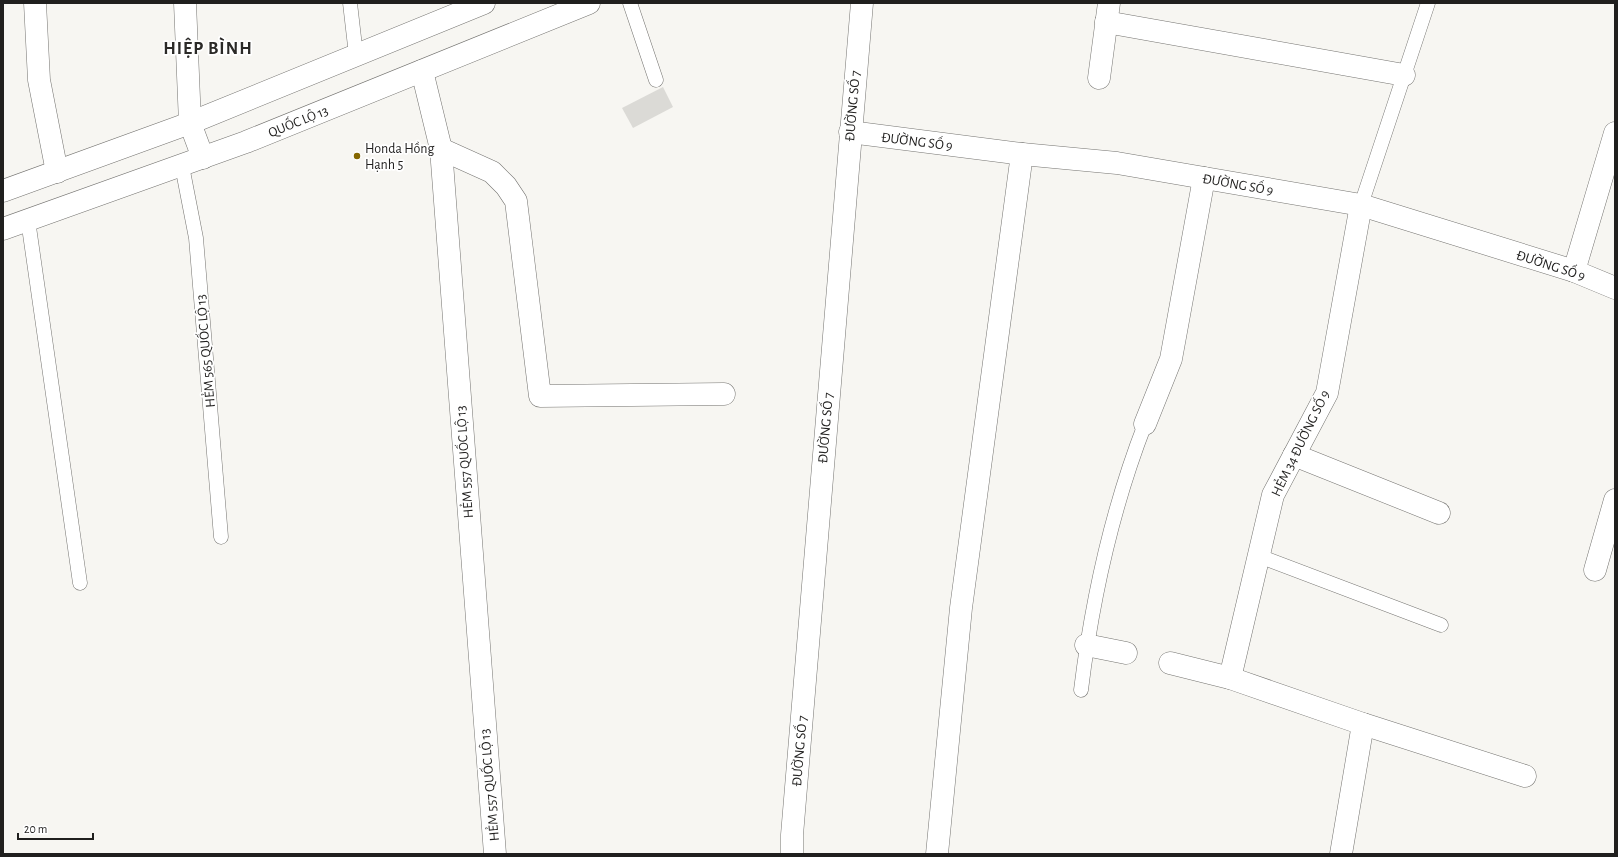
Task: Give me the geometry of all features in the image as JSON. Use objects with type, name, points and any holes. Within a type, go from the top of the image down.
[{"type":"main road","points":[[35,3],[39,80],[57,172]]},
{"type":"main road","points":[[185,3],[190,123],[203,158]]},
{"type":"main road","points":[[3,192],[190,123],[484,3]]},
{"type":"main road","name":"QUỐC LỘ 13","points":[[3,229],[203,158],[589,3]]},
{"type":"main road","name":"ĐƯỜNG SỐ 7","points":[[792,854],[792,827],[862,3]]},
{"type":"main road","points":[[1099,78],[1107,13],[1404,75]]},
{"type":"main road","name":"HẺM 557 QUỐC LỘ 13","points":[[422,71],[441,149],[492,832],[495,854]]},
{"type":"main road","name":"ĐƯỜNG SỐ 9","points":[[850,132],[1022,154],[1117,163],[1361,205],[1574,270],[1615,288]]},
{"type":"main road","points":[[1574,270],[1615,133]]},
{"type":"main road","points":[[441,149],[492,172],[506,186],[516,201],[540,396],[724,394]]},
{"type":"main road","points":[[937,854],[961,608],[1022,154]]},
{"type":"main road","points":[[1145,424],[1170,359],[1204,178]]},
{"type":"main road","name":"HẺM 34 ĐƯỜNG SỐ 9","points":[[1230,678],[1273,495],[1327,393],[1361,205]]},
{"type":"main road","points":[[1294,455],[1439,513]]},
{"type":"main road","points":[[1595,570],[1615,500]]},
{"type":"main road","points":[[1086,645],[1126,653]]},
{"type":"main road","points":[[1170,663],[1230,678],[1363,724],[1525,776]]},
{"type":"main road","points":[[1341,854],[1363,724]]},
{"type":"lane","points":[[350,3],[356,55]]},
{"type":"lane","points":[[630,3],[656,80]]},
{"type":"lane","points":[[1361,205],[1428,3]]},
{"type":"lane","name":"HẺM 565 QUỐC LỘ 13","points":[[182,166],[196,238],[221,537]]},
{"type":"lane","points":[[28,220],[80,583]]},
{"type":"lane","points":[[1080,690],[1086,645],[1114,521],[1132,459],[1145,424]]},
{"type":"lane","points":[[1259,556],[1441,625]]},
{"type":"building","points":[[663,87],[673,107],[633,128],[622,108]]},
{"type":"place","name":"Honda Hồng Hạnh 5","points":[[357,156]]},
{"type":"district","name":"HIỆP BÌNH","points":[[208,48]]}]
